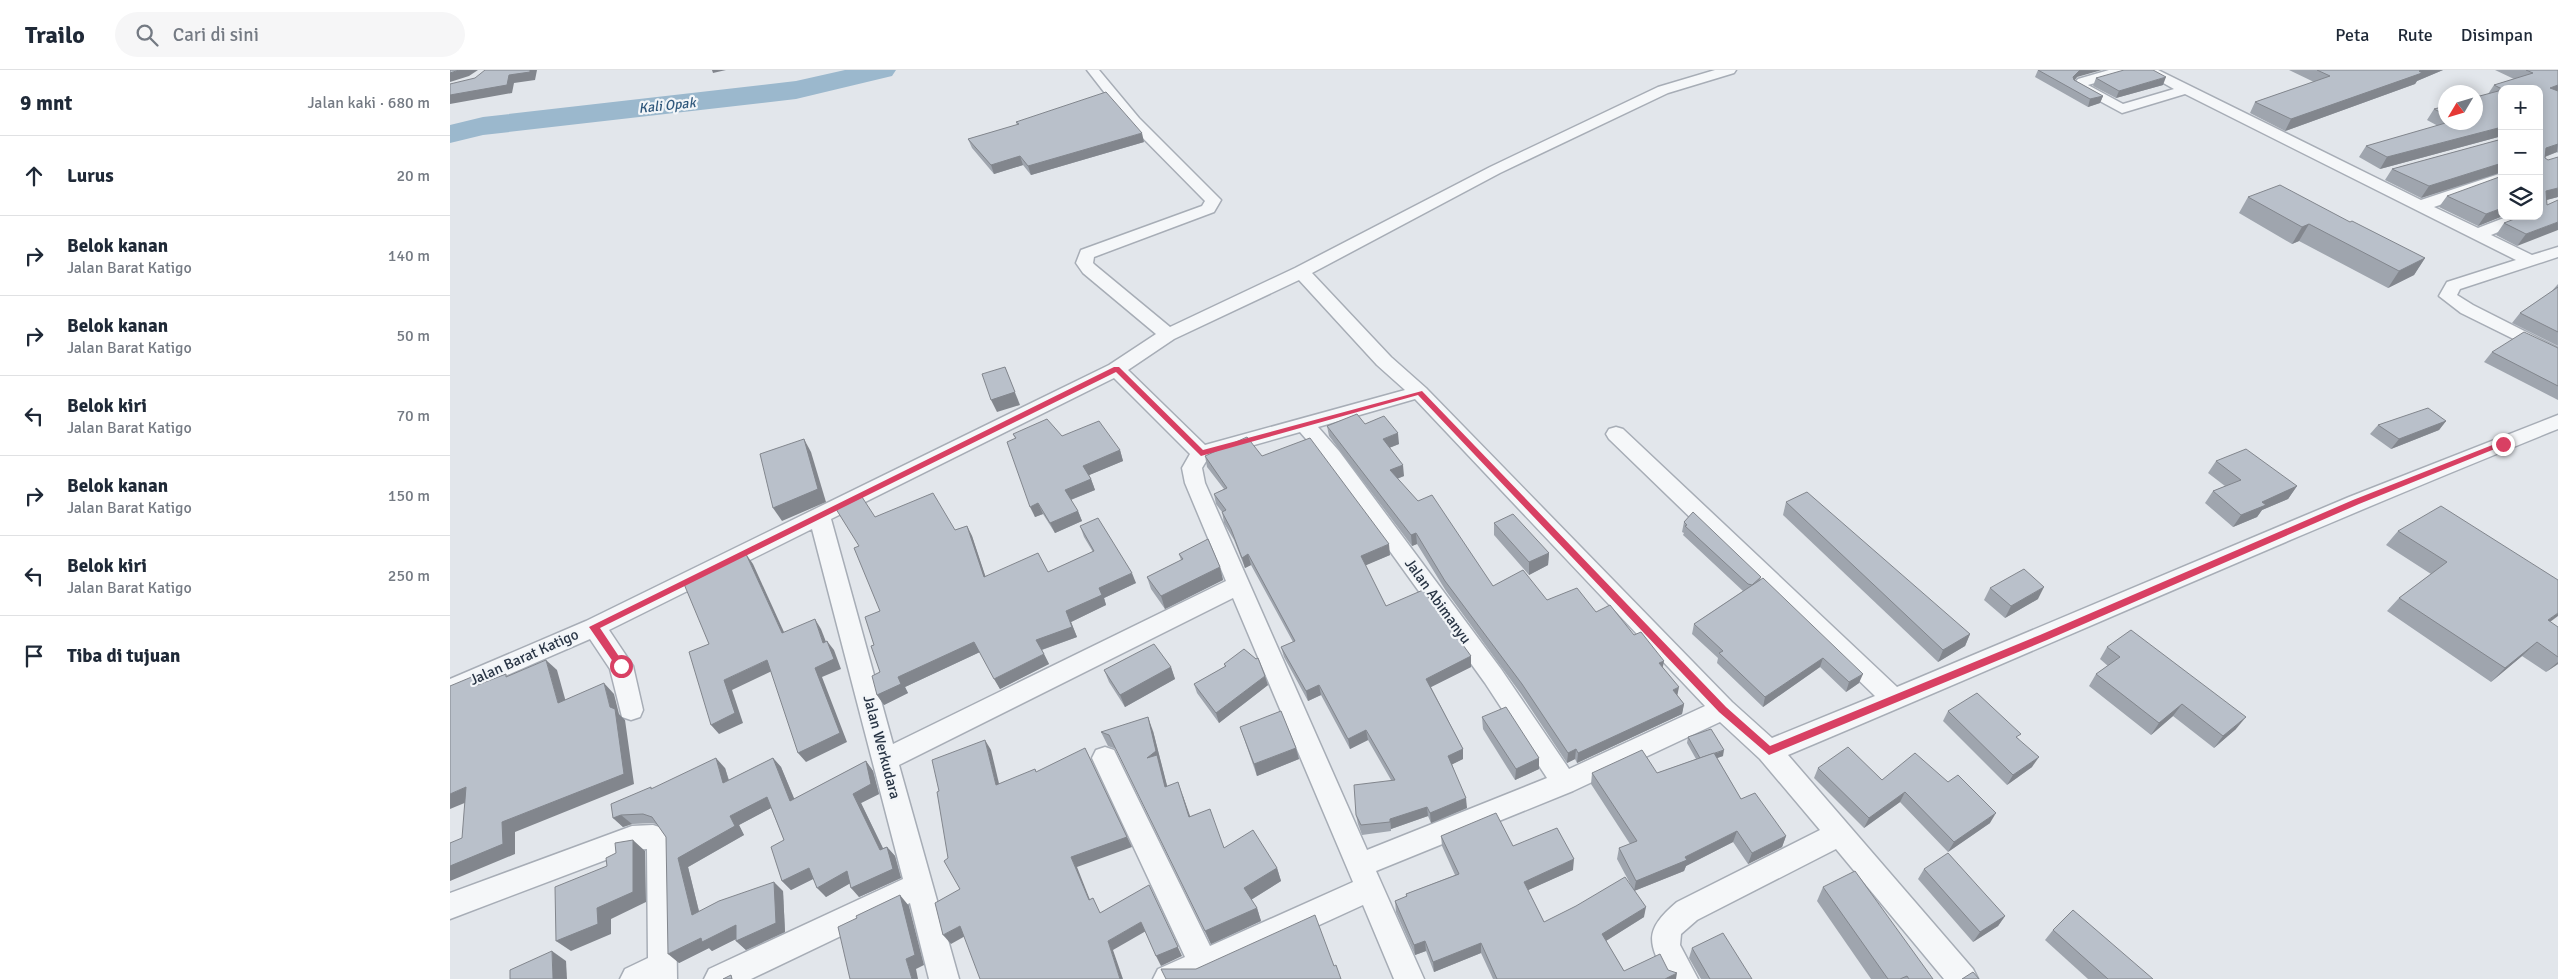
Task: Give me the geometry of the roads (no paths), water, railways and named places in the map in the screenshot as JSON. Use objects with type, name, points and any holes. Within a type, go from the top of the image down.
[{"type":"street","points":[[1093,70],[1134,121],[1213,200],[1208,209],[1086,254],[1084,263],[1089,269],[1168,335]]},
{"type":"street","name":"Jalan Barat Katigo","points":[[450,690],[594,627],[819,516],[1116,368],[1168,335],[1301,272],[1495,170],[1648,96],[1729,70]]},
{"type":"street","points":[[2124,70],[2082,82],[2079,86],[2122,109],[2188,90]]},
{"type":"street","points":[[2147,70],[2529,260]]},
{"type":"street","points":[[2367,179],[2386,174]]},
{"type":"street","points":[[2420,206],[2498,179]]},
{"type":"street","points":[[2478,234],[2514,220]]},
{"type":"street","points":[[2558,252],[2453,286],[2448,296],[2467,309],[2558,355]]},
{"type":"street","points":[[1301,272],[1384,361],[1419,392],[1723,709],[1769,751],[1959,978]]},
{"type":"street","points":[[1116,368],[1201,453]]},
{"type":"street","points":[[1409,979],[1195,483],[1192,468],[1201,453],[1419,392]]},
{"type":"street","points":[[1769,751],[2044,637],[2356,502],[2558,422]]},
{"type":"street","name":"Jalan Abimanyu","points":[[1304,424],[1332,456],[1493,676],[1564,783]]},
{"type":"street","points":[[1616,434],[1894,699]]},
{"type":"street","name":"Jalan Werkudara","points":[[819,516],[944,979]]},
{"type":"street","points":[[885,760],[1239,585]]},
{"type":"street","points":[[594,627],[621,666],[631,710]]},
{"type":"street","points":[[1168,979],[1203,963],[1365,876],[1723,709]]},
{"type":"street","points":[[1105,758],[1203,963]]},
{"type":"street","points":[[1683,979],[1666,947],[1668,928],[1687,911],[1839,834]]},
{"type":"street","points":[[450,906],[632,838],[653,837],[662,846],[662,973],[635,979]]},
{"type":"street","points":[[719,979],[919,885]]},
{"type":"waterway","name":"Kali Opak","points":[[450,134],[483,126],[796,90],[882,70]]}]
